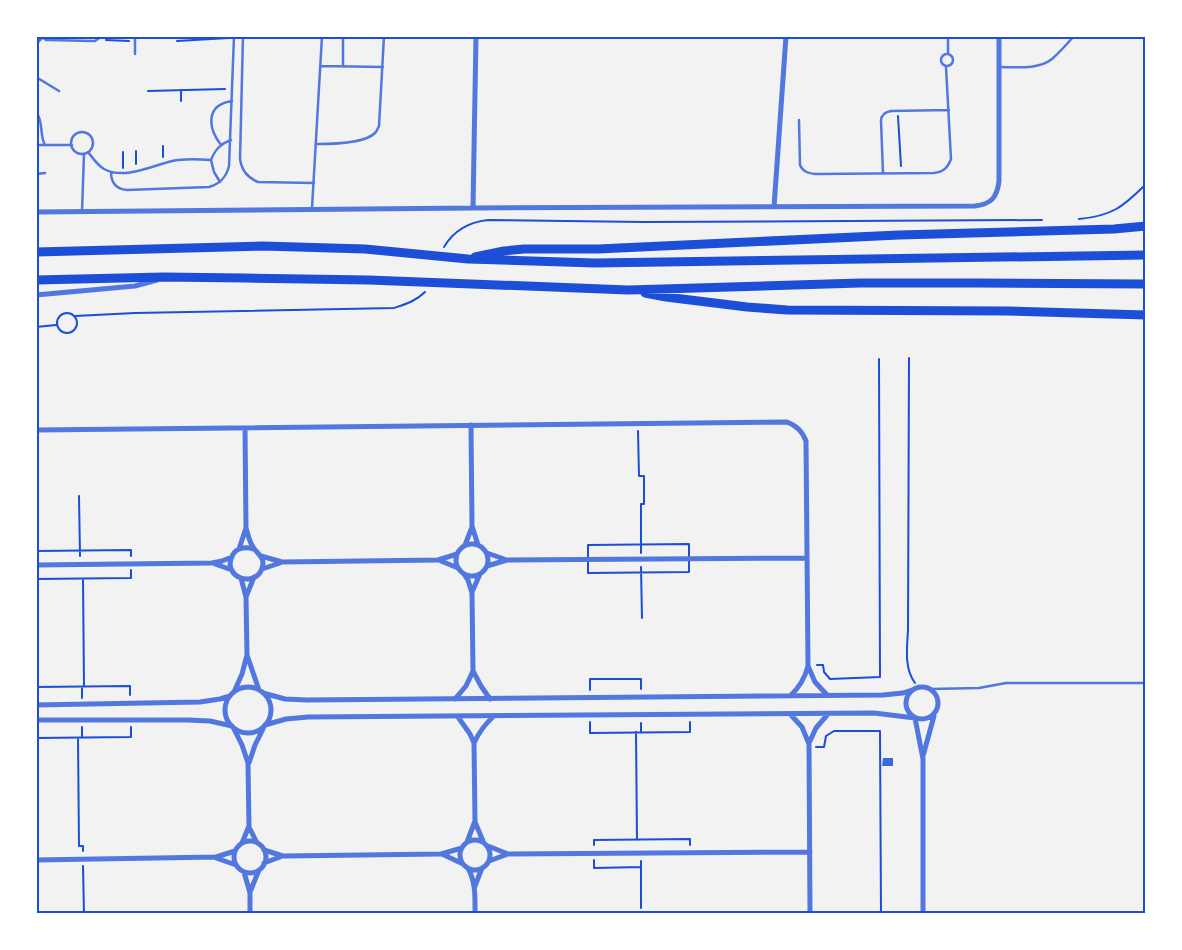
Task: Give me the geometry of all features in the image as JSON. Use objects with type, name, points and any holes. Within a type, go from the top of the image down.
[{"type":"highway","points":[[468,259],[497,252],[524,249],[598,249],[1146,226]]},
{"type":"highway","points":[[36,252],[263,246],[365,249],[468,259],[595,263],[1087,255],[1146,256]]},
{"type":"highway","points":[[36,280],[164,277],[369,280],[628,290],[870,283],[1146,284]]},
{"type":"highway","points":[[628,290],[666,297],[787,310],[1007,311],[1146,315]]},
{"type":"street","points":[[473,208],[476,36]]},
{"type":"street","points":[[774,207],[786,36]]},
{"type":"street","points":[[36,212],[975,206],[993,199],[998,191],[999,36]]},
{"type":"street","points":[[36,295],[135,286],[164,277]]},
{"type":"street","points":[[36,430],[787,422],[796,426],[806,442],[808,558],[808,666],[802,682],[790,696]]},
{"type":"street","points":[[471,425],[472,526],[478,545]]},
{"type":"street","points":[[239,549],[246,528],[245,428]]},
{"type":"street","points":[[458,568],[457,554],[465,545],[472,526]]},
{"type":"street","points":[[246,528],[254,549],[261,556],[263,562],[262,569]]},
{"type":"street","points":[[465,545],[478,545],[487,553],[507,560]]},
{"type":"street","points":[[254,549],[246,547],[236,551],[230,564],[234,574],[248,579],[254,577],[262,569],[282,562]]},
{"type":"street","points":[[472,592],[480,574],[487,566],[487,553]]},
{"type":"street","points":[[261,556],[282,562],[438,560],[457,554]]},
{"type":"street","points":[[36,565],[212,563],[232,557]]},
{"type":"street","points":[[487,566],[507,560],[808,558]]},
{"type":"street","points":[[438,560],[458,568],[464,574],[472,592],[473,671],[466,686],[455,699]]},
{"type":"street","points":[[212,563],[232,570]]},
{"type":"street","points":[[464,574],[472,576],[480,574]]},
{"type":"street","points":[[246,597],[254,577]]},
{"type":"street","points":[[36,860],[216,857],[235,851],[242,843],[249,826],[248,763],[242,745],[225,712],[225,706],[242,674],[247,655],[246,597],[241,578]]},
{"type":"street","points":[[247,655],[261,691],[269,700],[271,708],[270,718],[255,745],[248,763]]},
{"type":"street","points":[[808,666],[815,682],[827,695]]},
{"type":"street","points":[[473,671],[490,698]]},
{"type":"street","points":[[36,705],[200,702],[232,694],[244,687],[296,700],[883,695],[903,693],[924,687],[935,693],[939,704],[934,715],[922,759]]},
{"type":"street","points":[[912,690],[908,695],[906,708],[915,718],[922,759],[923,914]]},
{"type":"street","points":[[36,720],[199,720],[210,721],[249,733],[286,719],[297,718],[874,713],[925,720],[934,715]]},
{"type":"street","points":[[790,714],[802,727],[809,746],[810,914]]},
{"type":"street","points":[[809,746],[816,728],[828,714]]},
{"type":"street","points":[[474,743],[479,733],[494,716]]},
{"type":"street","points":[[458,717],[474,743],[475,821],[483,841],[488,846],[508,854]]},
{"type":"street","points":[[462,863],[460,856],[462,848],[467,842],[475,821]]},
{"type":"street","points":[[249,826],[257,843],[264,850],[283,856]]},
{"type":"street","points":[[467,842],[476,839],[483,841]]},
{"type":"street","points":[[242,843],[250,841],[257,843]]},
{"type":"street","points":[[475,886],[482,868],[489,860],[488,846]]},
{"type":"street","points":[[264,863],[283,856],[441,854],[462,848]]},
{"type":"street","points":[[250,893],[266,858],[264,850]]},
{"type":"street","points":[[235,851],[236,865]]},
{"type":"street","points":[[489,860],[508,854],[810,852]]},
{"type":"street","points":[[441,854],[462,863],[468,868],[475,870],[482,868]]},
{"type":"street","points":[[216,857],[236,865],[244,872],[252,873],[259,870]]},
{"type":"street","points":[[468,868],[475,886],[475,914]]},
{"type":"street","points":[[244,872],[250,893],[250,914]]},
{"type":"lane","points":[[135,36],[135,54]]},
{"type":"lane","points":[[243,36],[241,167],[245,174],[258,182],[314,183]]},
{"type":"lane","points":[[312,210],[322,36]]},
{"type":"lane","points":[[316,144],[348,142],[370,136],[380,126],[384,36]]},
{"type":"lane","points":[[948,36],[948,54]]},
{"type":"lane","points":[[999,67],[1041,65],[1053,58],[1074,36]]},
{"type":"lane","points":[[36,44],[42,37],[50,40],[91,41],[100,38]]},
{"type":"lane","points":[[111,172],[111,177],[116,187],[127,190],[209,187],[220,182],[230,166],[234,37]]},
{"type":"lane","points":[[343,66],[344,39]]},
{"type":"lane","points":[[799,120],[800,164],[806,172],[815,174],[940,172],[945,169],[951,159],[946,67],[941,61],[943,56],[948,54]]},
{"type":"lane","points":[[946,67],[954,63],[953,57],[948,54]]},
{"type":"lane","points":[[320,66],[383,67]]},
{"type":"lane","points":[[36,77],[59,91]]},
{"type":"lane","points":[[221,145],[213,133],[211,118],[214,110],[220,104],[232,101]]},
{"type":"lane","points":[[883,173],[881,117],[884,114],[898,111],[949,110]]},
{"type":"lane","points":[[36,112],[41,120],[42,136],[45,145]]},
{"type":"lane","points":[[79,132],[87,133],[92,138],[94,142],[91,150],[88,152],[84,154],[76,152],[71,141],[75,134],[79,132]]},
{"type":"lane","points":[[220,182],[214,172],[211,160],[213,154],[221,145],[231,140]]},
{"type":"lane","points":[[36,145],[72,145]]},
{"type":"lane","points":[[88,152],[98,165],[111,172],[137,171],[173,161],[190,159],[211,160]]},
{"type":"lane","points":[[82,212],[84,154]]},
{"type":"lane","points":[[36,174],[45,173]]},
{"type":"lane","points":[[930,689],[979,688],[1006,683],[1146,683]]},
{"type":"path","points":[[177,41],[234,37]]},
{"type":"path","points":[[100,38],[135,42]]},
{"type":"path","points":[[148,91],[232,89]]},
{"type":"path","points":[[181,90],[181,101]]},
{"type":"path","points":[[898,111],[902,173]]},
{"type":"path","points":[[136,151],[137,171]]},
{"type":"path","points":[[123,172],[124,152]]},
{"type":"path","points":[[1077,220],[1113,212],[1126,203],[1146,184]]},
{"type":"path","points":[[454,234],[470,224],[488,220],[644,222],[1042,220]]},
{"type":"path","points":[[75,316],[77,325],[73,331],[63,333],[58,328],[58,318],[62,313],[69,313],[75,316],[394,308]]},
{"type":"path","points":[[36,327],[57,325]]},
{"type":"path","points":[[909,358],[907,656],[910,677],[918,688]]},
{"type":"path","points":[[808,666],[823,665],[824,672],[830,679],[880,677],[879,359]]},
{"type":"path","points":[[638,423],[639,476],[644,476],[644,504],[641,504],[642,618]]},
{"type":"path","points":[[79,496],[84,686]]},
{"type":"path","points":[[36,552],[131,550],[131,578],[36,579]]},
{"type":"path","points":[[36,686],[130,686],[130,703]]},
{"type":"path","points":[[590,716],[590,733],[690,732],[690,715]]},
{"type":"path","points":[[36,738],[131,738],[130,720]]},
{"type":"path","points":[[809,746],[824,747],[826,736],[834,731],[880,731],[881,914]]},
{"type":"path","points":[[636,732],[641,853],[641,908]]},
{"type":"path","points":[[78,738],[80,846],[83,846],[84,914]]},
{"type":"building","points":[[883,758],[893,758],[893,766],[882,766]]}]
